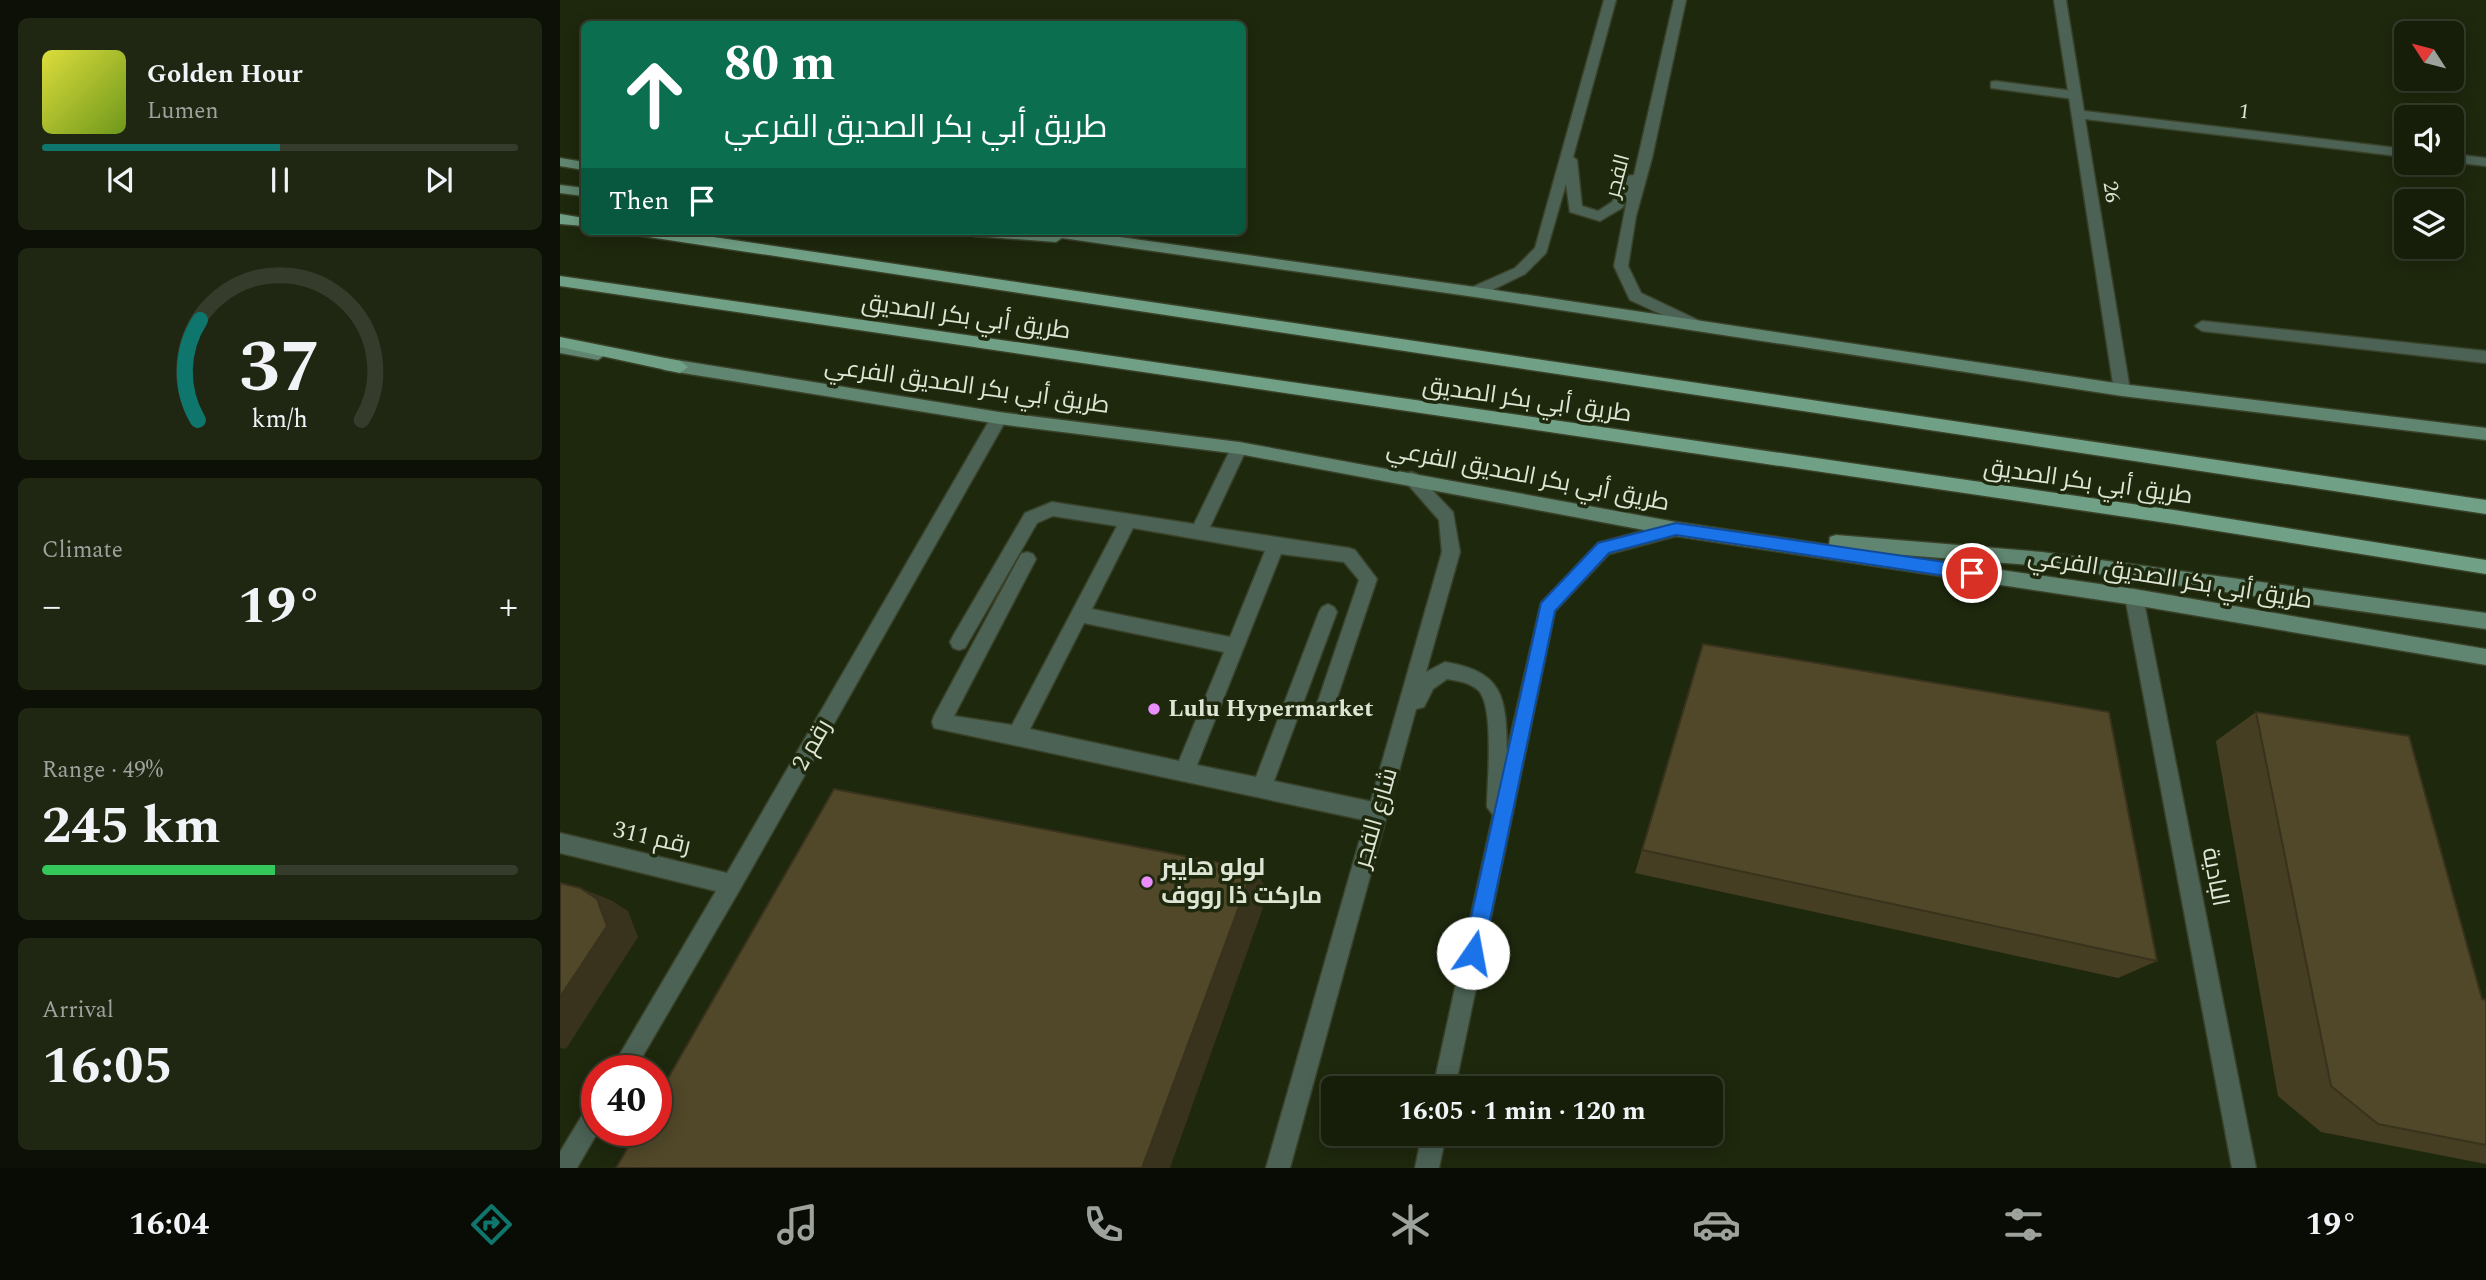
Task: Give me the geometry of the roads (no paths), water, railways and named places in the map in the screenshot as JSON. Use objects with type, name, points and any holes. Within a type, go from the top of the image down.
[{"type":"main road","points":[[560,162],[581,166]]},
{"type":"main road","points":[[560,189],[581,192]]},
{"type":"main road","points":[[560,219],[581,222]]},
{"type":"main road","name":"طريق أبي بكر الصديق","points":[[669,235],[2486,507]]},
{"type":"main road","points":[[1026,235],[1129,243]]},
{"type":"main road","points":[[1072,235],[1475,292],[2122,390],[2486,434]]},
{"type":"main road","name":"طريق أبي بكر الصديق","points":[[560,281],[2174,517],[2486,567]]},
{"type":"main road","points":[[560,342],[680,367]]},
{"type":"main road","name":"طريق أبي بكر الصديق الفرعي","points":[[560,348],[999,418],[1239,448],[1676,529],[2134,597],[2486,657]]},
{"type":"main road","points":[[1676,529],[2042,559],[2486,621]]},
{"type":"street","points":[[1475,292],[1520,271],[1541,250],[1610,0]]},
{"type":"street","name":"الفجر","points":[[1680,0],[1645,158],[1629,216],[1621,267],[1635,296],[1695,325]]},
{"type":"street","name":"26","points":[[2060,0],[2122,390]]},
{"type":"street","points":[[1996,85],[2074,95]]},
{"type":"street","name":"1","points":[[2077,114],[2394,152]]},
{"type":"street","points":[[1569,149],[1575,209],[1600,216],[1617,205],[1645,158]]},
{"type":"street","points":[[2464,159],[2486,162]]},
{"type":"street","points":[[2202,326],[2486,357]]},
{"type":"street","name":"رقم 2","points":[[630,1055],[732,884],[999,418]]},
{"type":"street","points":[[1199,532],[1239,448]]},
{"type":"street","name":"شارع الفجر","points":[[1278,1168],[1451,552],[1447,517],[1411,479]]},
{"type":"street","points":[[959,642],[1031,518],[1052,509],[1276,546],[1349,555],[1368,579],[1325,707]]},
{"type":"street","points":[[1017,735],[1128,523]]},
{"type":"street","points":[[1447,1076],[1547,608],[1604,548],[1676,529]]},
{"type":"street","points":[[1185,771],[1276,546]]},
{"type":"street","points":[[1027,559],[941,722],[1017,735],[1378,813]]},
{"type":"street","name":"البادية","points":[[2134,597],[2244,1168]]},
{"type":"street","points":[[1262,788],[1328,612]]},
{"type":"street","points":[[1080,614],[1236,646]]},
{"type":"street","points":[[1388,776],[1426,683],[1445,670],[1466,673],[1487,686],[1498,704],[1496,845]]},
{"type":"street","name":"رقم 311","points":[[560,843],[732,884]]},
{"type":"street","points":[[564,1168],[581,1139]]},
{"type":"street","points":[[1427,1168],[1432,1146]]},
{"type":"place","name":"Lulu Hypermarket","points":[[1154,709]]},
{"type":"place","name":"لولو هايبر ماركت ذا رووف","points":[[1147,882]]}]
